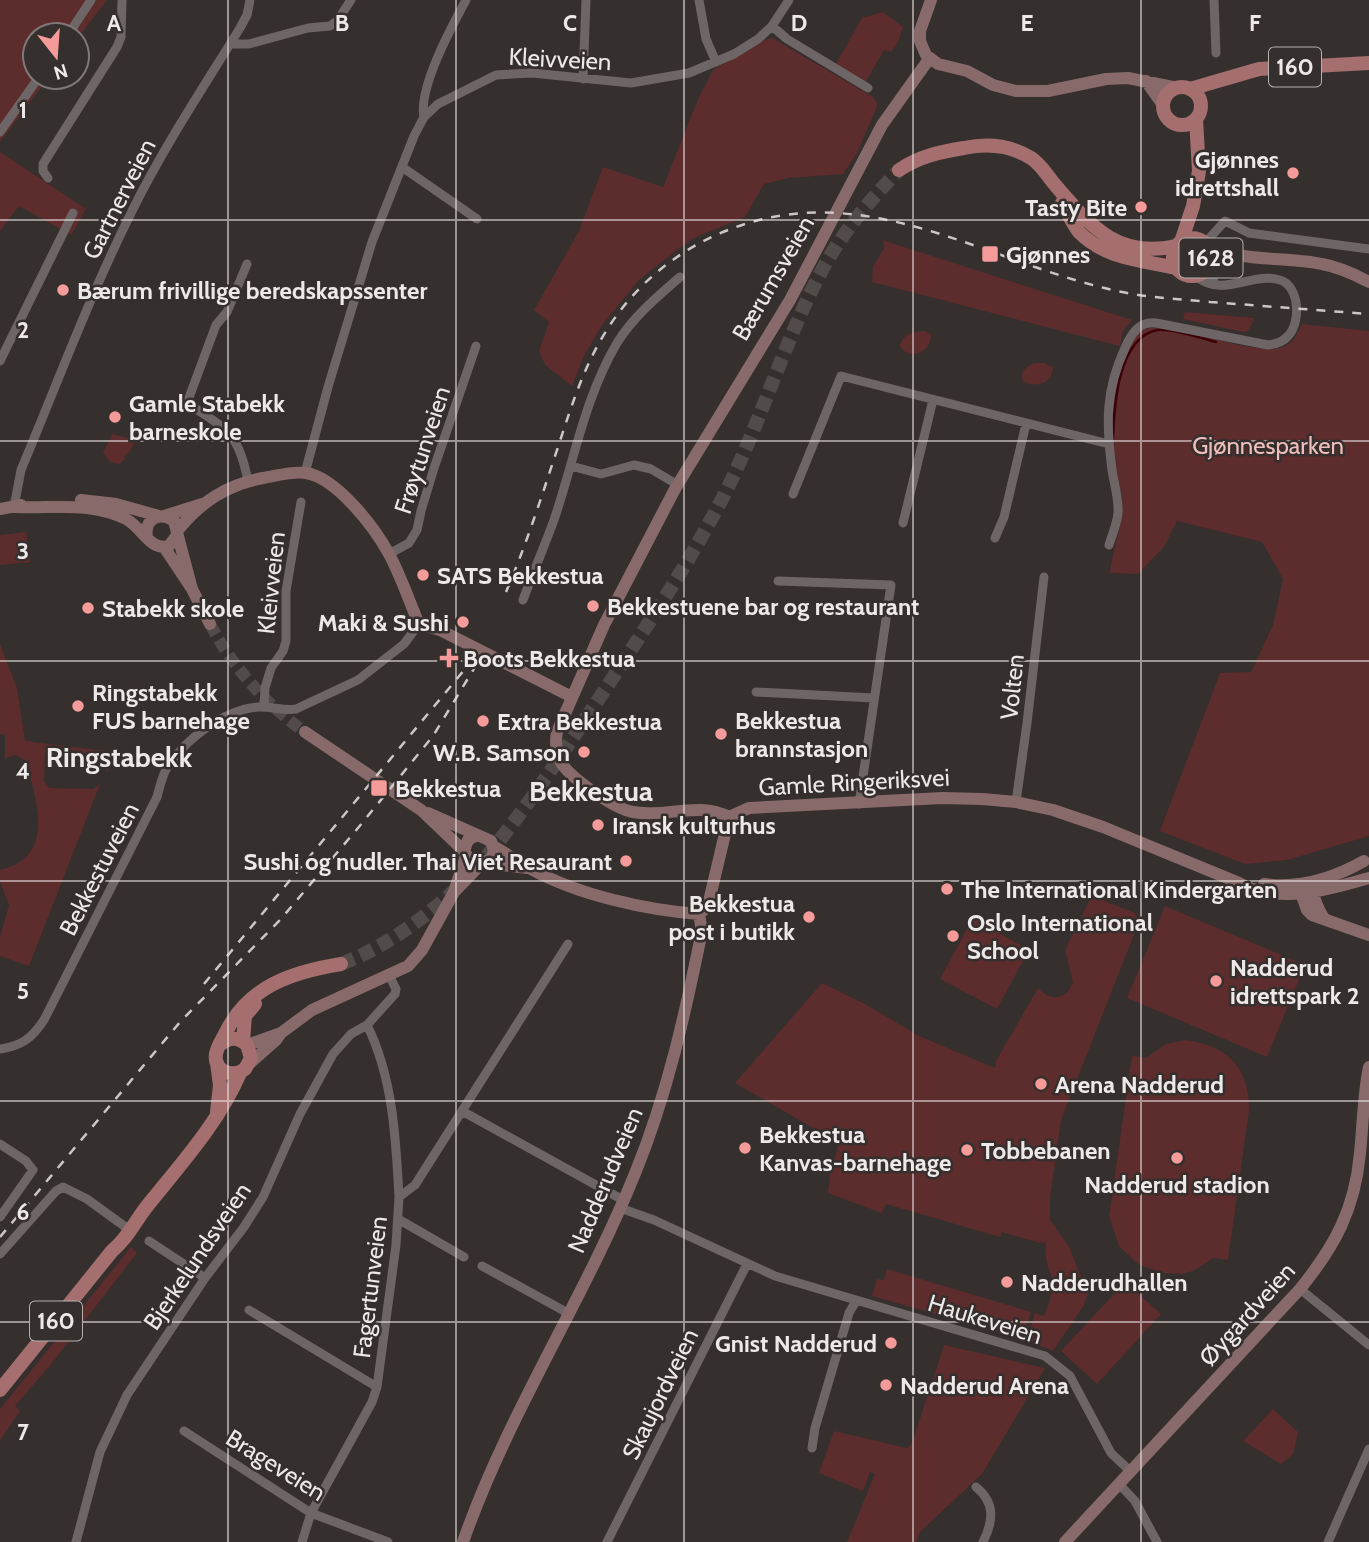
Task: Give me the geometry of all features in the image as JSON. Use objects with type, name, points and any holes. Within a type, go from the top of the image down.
[{"type":"main road","points":[[931,0],[920,30],[922,48],[934,62],[967,72],[993,85],[1009,89],[1048,91],[1117,78],[1184,88],[1197,95],[1199,171],[1193,206],[1178,244]]},
{"type":"main road","name":"Bærumsveien","points":[[572,697],[627,578],[678,485],[790,300],[882,125],[934,62]]},
{"type":"main road","name":"160","points":[[1184,88],[1259,68],[1369,63]]},
{"type":"main road","points":[[1146,81],[1163,104],[1167,118],[1172,123],[1182,125],[1190,124],[1222,80]]},
{"type":"main road","points":[[1163,104],[1167,95],[1184,88]]},
{"type":"main road","points":[[1182,125],[1197,146]]},
{"type":"main road","points":[[899,170],[929,155],[993,145],[1012,149],[1032,159],[1051,180]]},
{"type":"main road","name":"1628","points":[[1051,180],[1078,212],[1104,236],[1137,247],[1160,250],[1193,238],[1219,251],[1321,264],[1349,272],[1369,282]]},
{"type":"main road","name":"1628","points":[[1051,180],[1079,231],[1098,247],[1126,258],[1176,268],[1185,275],[1226,260],[1258,258]]},
{"type":"main road","points":[[1193,206],[1194,225],[1205,243]]},
{"type":"main road","name":"1628","points":[[1204,270],[1212,256],[1205,243]]},
{"type":"main road","name":"1628","points":[[1176,268],[1173,256],[1178,244]]},
{"type":"main road","points":[[14,507],[84,507],[124,518],[152,544],[164,547],[173,543],[202,504],[226,488],[248,481],[305,473],[327,483],[352,503],[389,554],[419,624],[440,630],[572,697]]},
{"type":"main road","points":[[0,509],[54,499],[83,500],[116,504],[174,520],[192,589]]},
{"type":"main road","points":[[147,537],[147,526],[162,516],[202,504]]},
{"type":"main road","points":[[164,547],[192,589],[210,624]]},
{"type":"main road","name":"Gamle Ringeriksvei","points":[[572,697],[556,740],[563,765],[615,805],[630,811],[649,813],[708,809],[729,817],[749,808],[963,798],[1016,802],[1053,810],[1103,827],[1237,882],[1307,889],[1369,877]]},
{"type":"main road","points":[[305,733],[417,808],[436,819],[487,838],[493,846],[531,869],[602,896],[642,906],[699,914]]},
{"type":"main road","name":"Nadderudveien","points":[[463,1542],[502,1448],[622,1204],[650,1135],[680,1040],[702,931],[699,914],[710,897],[729,817]]},
{"type":"main road","points":[[436,819],[471,862],[531,869]]},
{"type":"main road","points":[[454,892],[468,840],[477,835]]},
{"type":"main road","points":[[217,1063],[227,1073],[245,1069],[281,1033],[304,1016],[329,1001],[408,966],[454,892],[492,858],[493,846]]},
{"type":"main road","points":[[1367,858],[1364,870],[1369,877]]},
{"type":"main road","name":"Gamle Ringeriksvei","points":[[1307,889],[1367,858]]},
{"type":"main road","points":[[1307,889],[1307,910],[1318,919],[1324,918],[1369,936]]},
{"type":"main road","name":"160","points":[[0,1390],[112,1251],[119,1236],[129,1229],[187,1156],[228,1098],[245,1069],[250,1052],[242,1027],[245,1016],[260,1000],[281,989],[323,975],[341,964],[298,974],[274,983],[257,993],[238,1011],[216,1055],[220,1085],[216,1113]]},
{"type":"main road","points":[[221,1044],[231,1039],[245,1043],[281,1033]]},
{"type":"main road","name":"Øygardveien","points":[[1065,1542],[1300,1289],[1328,1254],[1349,1209],[1358,1173],[1369,1067]]},
{"type":"street","points":[[77,21],[91,0]]},
{"type":"street","points":[[48,178],[43,171],[43,163],[117,47],[121,37],[122,0]]},
{"type":"street","name":"Gartnerveien","points":[[14,507],[21,470],[107,264],[164,152],[247,15],[250,0]]},
{"type":"street","points":[[231,44],[249,44],[308,28],[330,26],[337,21],[351,0]]},
{"type":"street","points":[[424,117],[422,108],[435,63],[466,0]]},
{"type":"street","points":[[583,79],[586,0]]},
{"type":"street","points":[[699,0],[706,39],[716,62]]},
{"type":"street","name":"Kleivveien","points":[[305,473],[372,242],[424,117],[438,104],[496,75],[532,73],[631,83],[689,73],[747,46],[772,26],[789,0]]},
{"type":"street","points":[[1214,0],[1216,53]]},
{"type":"street","points":[[772,26],[786,39],[868,88]]},
{"type":"street","points":[[0,132],[29,91]]},
{"type":"street","points":[[402,167],[477,219]]},
{"type":"street","points":[[0,361],[73,213]]},
{"type":"street","points":[[1205,243],[1225,220],[1249,233],[1369,249]]},
{"type":"street","points":[[247,264],[227,312],[216,325],[187,404],[227,430],[234,438],[248,481]]},
{"type":"street","points":[[1109,545],[1118,512],[1107,412],[1111,385],[1129,338],[1140,326],[1156,323],[1268,345],[1282,342],[1291,334],[1296,298],[1288,284],[1271,278],[1231,285],[1208,284],[1204,270]]},
{"type":"street","points":[[523,600],[554,521],[593,394],[618,342],[652,302],[680,277]]},
{"type":"street","name":"Frøytunveien","points":[[389,554],[409,543],[417,530],[432,475],[476,346]]},
{"type":"street","points":[[793,494],[841,376],[1109,444]]},
{"type":"street","points":[[903,523],[933,400]]},
{"type":"street","points":[[995,538],[1004,517],[1026,424]]},
{"type":"street","points":[[571,466],[600,474],[634,465],[651,470],[678,485]]},
{"type":"street","name":"Kleivveien","points":[[264,707],[265,688],[271,668],[283,651],[286,641],[286,591],[301,502]]},
{"type":"street","name":"Volten","points":[[1016,802],[1044,577]]},
{"type":"street","points":[[778,582],[891,585],[859,804]]},
{"type":"street","name":"Bekkestuveien","points":[[0,1049],[20,1046],[44,1020],[157,797],[167,767],[187,745],[227,716],[255,707],[296,709],[358,680],[404,644],[419,624]]},
{"type":"street","points":[[756,692],[874,698]]},
{"type":"street","name":"Fagertunveien","points":[[302,1542],[311,1513],[369,1409],[377,1387],[399,1197],[415,1185],[568,944]]},
{"type":"street","name":"Bjerkelundsveien","points":[[76,1542],[100,1452],[127,1395],[205,1278],[263,1198],[300,1114],[333,1054],[351,1034],[367,1025],[394,994],[396,989],[389,975]]},
{"type":"street","points":[[367,1025],[373,1037],[393,1119],[399,1197]]},
{"type":"street","name":"Haukeveien","points":[[462,1111],[622,1204],[775,1276],[1045,1356],[1073,1380],[1111,1453],[1130,1471]]},
{"type":"street","points":[[0,1144],[26,1161],[33,1170],[0,1217]]},
{"type":"street","points":[[0,1254],[60,1188],[68,1187],[129,1229]]},
{"type":"street","points":[[398,1219],[464,1257]]},
{"type":"street","points":[[149,1241],[205,1278]]},
{"type":"street","name":"Skaujordveien","points":[[607,1542],[747,1264]]},
{"type":"street","points":[[482,1266],[568,1313]]},
{"type":"street","points":[[1300,1289],[1369,1345]]},
{"type":"street","points":[[812,1448],[815,1428],[849,1313],[856,1301]]},
{"type":"street","points":[[248,1310],[377,1387]]},
{"type":"street","name":"Brageveien","points":[[184,1431],[311,1513],[388,1542]]},
{"type":"street","points":[[1328,1542],[1369,1449]]},
{"type":"street","points":[[1119,1484],[1141,1511],[1157,1542]]},
{"type":"street","points":[[976,1487],[989,1501],[992,1514],[991,1525],[983,1542]]},
{"type":"green space","points":[[0,0],[107,0],[91,21],[21,21],[21,91],[38,91],[0,142]]},
{"type":"green space","points":[[883,12],[903,27],[898,42],[891,52],[884,50],[865,83],[834,67],[862,18]]},
{"type":"green space","points":[[772,38],[873,97],[878,104],[857,153],[843,174],[789,178],[764,184],[745,217],[694,238],[639,280],[602,325],[584,356],[572,386],[545,365],[539,351],[549,322],[534,310],[579,231],[603,167],[663,187],[698,99],[713,70]]},
{"type":"green space","points":[[0,152],[86,209],[71,235],[19,206],[0,231]]},
{"type":"green space","points":[[882,240],[1132,320],[1123,331],[1120,346],[872,282],[873,267],[885,246]]},
{"type":"green space","points":[[1185,312],[1255,318],[1248,331],[1243,332],[1183,319]]},
{"type":"green space","name":"Gjønnesparken","points":[[1302,324],[1369,331],[1369,836],[1287,860],[1245,864],[1160,831],[1220,673],[1251,672],[1273,625],[1283,579],[1262,542],[1177,521],[1164,547],[1138,574],[1110,573],[1122,505],[1114,452],[1112,412],[1116,388],[1128,351],[1141,331],[1154,328],[1172,329],[1239,345],[1278,348],[1293,340]]},
{"type":"green space","points":[[925,331],[931,335],[930,341],[919,353],[909,353],[900,346],[909,334]]},
{"type":"green space","points":[[1034,363],[1053,367],[1047,381],[1033,384],[1023,381],[1024,370]]},
{"type":"green space","points":[[112,434],[136,440],[119,464],[110,462],[103,453]]},
{"type":"green space","points":[[26,532],[30,562],[0,565],[0,535]]},
{"type":"green space","points":[[0,644],[17,688],[25,741],[115,752],[107,773],[105,762],[65,755],[45,755],[44,781],[49,788],[93,789],[100,784],[29,966],[0,956],[0,937],[9,905],[0,882],[0,870],[18,863],[30,853],[36,840],[38,825],[26,761],[16,755],[5,758],[5,735],[0,734]]},
{"type":"green space","points":[[1092,896],[1135,913],[1139,922],[1061,1120],[1050,1198],[1050,1220],[1069,1247],[1088,1293],[1084,1305],[1053,1351],[1027,1340],[1035,1313],[1044,1316],[1052,1286],[1046,1242],[1040,1243],[1002,1232],[1000,1237],[886,1204],[882,1213],[828,1193],[839,1143],[735,1083],[822,983],[865,1004],[919,1036],[995,1068],[996,1061],[1038,988],[1052,997],[1060,997],[1068,992],[1073,982],[1065,950]]},
{"type":"green space","name":"Nadderud idrettspark 2","points":[[1165,906],[1305,965],[1267,1057],[1127,998]]},
{"type":"green space","points":[[975,914],[985,919],[983,924],[1029,950],[997,1009],[940,979]]},
{"type":"green space","points":[[1186,1040],[1213,1047],[1233,1061],[1245,1082],[1249,1111],[1228,1260],[1214,1258],[1193,1271],[1182,1274],[1161,1273],[1138,1264],[1119,1246],[1109,1216],[1132,1056],[1146,1058],[1166,1044]]},
{"type":"green space","points":[[131,1247],[137,1253],[52,1363],[15,1406],[20,1411],[0,1441],[0,1409]]},
{"type":"green space","points":[[887,1269],[1031,1312],[1023,1339],[872,1296],[877,1279],[884,1280]]},
{"type":"green space","points":[[1125,1282],[1161,1314],[1097,1384],[1061,1351]]},
{"type":"green space","points":[[944,1345],[1045,1368],[982,1474],[921,1531],[916,1542],[847,1542],[875,1474],[870,1472],[863,1491],[819,1473],[834,1431],[907,1448],[912,1443]]},
{"type":"green space","points":[[1273,1409],[1298,1432],[1293,1454],[1281,1464],[1243,1441]]},
{"type":"waterway","points":[[1113,439],[1120,376],[1133,346],[1144,336],[1157,330],[1216,342]]},
{"type":"tunnel","points":[[487,856],[552,769],[682,570],[735,473],[798,320],[827,261],[860,213],[899,170]]},
{"type":"tunnel","points":[[210,624],[251,684],[277,710],[305,732]]},
{"type":"tunnel","points":[[341,964],[401,933],[454,891]]},
{"type":"railway","points":[[506,592],[528,536],[575,396],[601,339],[621,310],[659,270],[690,249],[723,232],[775,216],[826,213],[876,218],[925,229],[1072,279],[1122,292],[1369,314]]},
{"type":"railway","points":[[0,1237],[180,1022],[280,920],[358,828],[433,736],[478,662]]},
{"type":"railway","points":[[204,984],[465,669]]},
{"type":"place","name":"Gjønnes idrettshall","points":[[1293,173]]},
{"type":"place","name":"Tasty Bite","points":[[1141,207]]},
{"type":"place","name":"Gjønnes","points":[[990,254]]},
{"type":"place","name":"Bærum frivillige beredskapssenter","points":[[63,290]]},
{"type":"place","name":"Gamle Stabekk barneskole","points":[[115,417]]},
{"type":"place","name":"SATS Bekkestua","points":[[423,575]]},
{"type":"place","name":"Bekkestuene bar og restaurant","points":[[593,606]]},
{"type":"place","name":"Stabekk skole","points":[[88,608]]},
{"type":"place","name":"Maki & Sushi","points":[[463,622]]},
{"type":"place","name":"Boots Bekkestua","points":[[449,658]]},
{"type":"place","name":"Ringstabekk FUS barnehage","points":[[78,706]]},
{"type":"place","name":"Extra Bekkestua","points":[[483,721]]},
{"type":"place","name":"Bekkestua brannstasjon","points":[[721,734]]},
{"type":"place","name":"W.B. Samson","points":[[584,752]]},
{"type":"place","name":"Bekkestua","points":[[379,788]]},
{"type":"place","name":"Iransk kulturhus","points":[[598,825]]},
{"type":"place","name":"Sushi og nudler. Thai Viet Resaurant","points":[[626,861]]},
{"type":"place","name":"The International Kindergarten","points":[[947,889]]},
{"type":"place","name":"Bekkestua post i butikk","points":[[809,917]]},
{"type":"place","name":"Oslo International School","points":[[953,936]]},
{"type":"place","name":"Nadderud idrettspark 2","points":[[1216,981]]},
{"type":"place","name":"Arena Nadderud","points":[[1041,1084]]},
{"type":"place","name":"Bekkestua Kanvas-barnehage","points":[[745,1148]]},
{"type":"place","name":"Tobbebanen","points":[[967,1150]]},
{"type":"place","name":"Nadderud stadion","points":[[1177,1158]]},
{"type":"place","name":"Nadderudhallen","points":[[1007,1282]]},
{"type":"place","name":"Gnist Nadderud","points":[[891,1343]]},
{"type":"place","name":"Nadderud Arena","points":[[886,1385]]},
{"type":"district","name":"Ringstabekk","points":[[119,757]]},
{"type":"district","name":"Bekkestua","points":[[591,791]]}]
